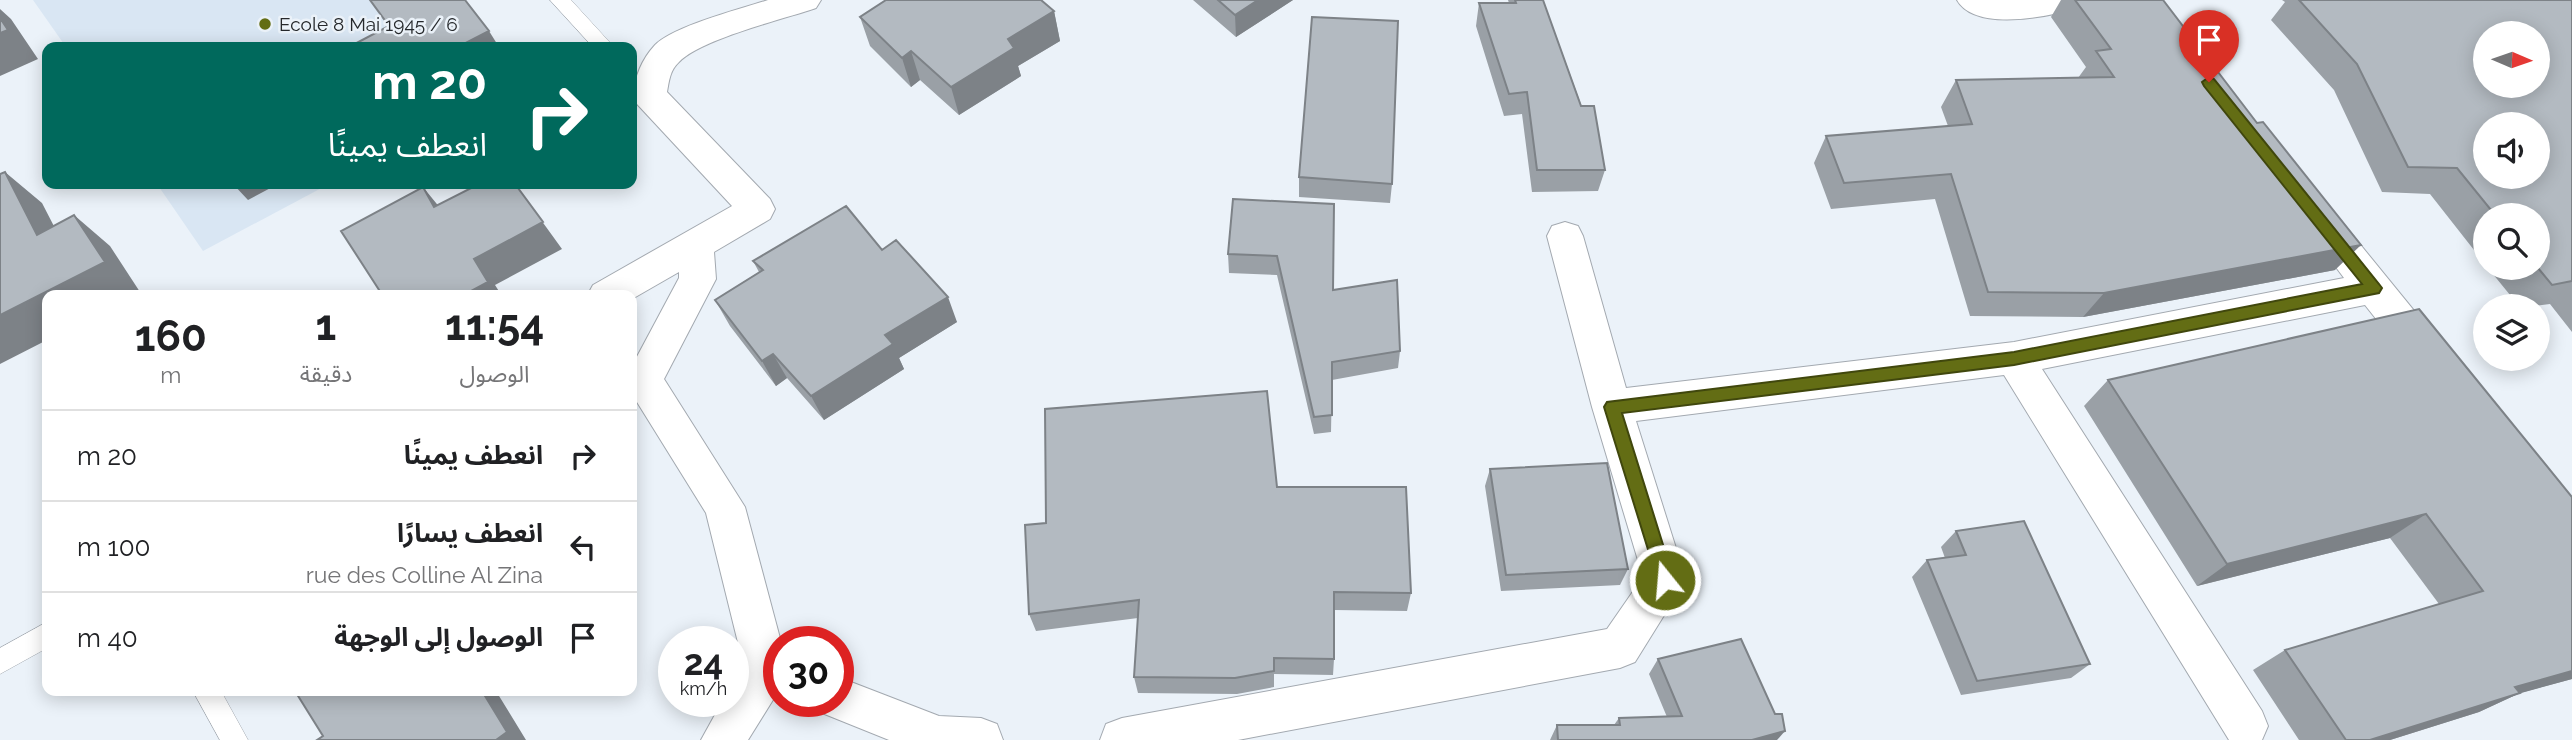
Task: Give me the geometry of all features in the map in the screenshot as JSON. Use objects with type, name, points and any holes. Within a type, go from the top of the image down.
[{"type":"street","points":[[616,290],[757,209],[640,86],[668,52],[713,29],[805,0]]},
{"type":"street","points":[[1973,0],[1987,7],[2014,8],[2066,0]]},
{"type":"street","points":[[2297,192],[2451,385]]},
{"type":"street","points":[[1122,740],[1620,648],[1665,580],[1612,407],[1565,236]]},
{"type":"street","points":[[695,245],[698,279],[645,380],[725,507],[763,638]]},
{"type":"street","points":[[1612,407],[2014,358],[2374,288]]},
{"type":"street","points":[[2014,358],[2246,726]]},
{"type":"street","points":[[723,740],[763,686]]},
{"type":"street","points":[[854,704],[939,738],[981,740]]},
{"type":"lane","points":[[560,0],[599,42]]},
{"type":"lane","points":[[0,662],[42,637]]},
{"type":"lane","points":[[209,696],[234,740]]},
{"type":"shaded area","name":"Ecole 8 Mai 1945 / 6","points":[[33,0],[461,0],[493,42],[62,42]]},
{"type":"shaded area","points":[[160,189],[320,189],[203,251]]},
{"type":"building","points":[[370,0],[465,0],[489,31],[468,42],[359,42],[389,26]]},
{"type":"building","points":[[886,0],[1041,0],[1054,11],[1008,39],[1014,48],[951,87],[911,51],[902,58],[860,17]]},
{"type":"building","points":[[1218,0],[1258,0],[1235,15]]},
{"type":"building","points":[[1515,0],[1543,0],[1581,106],[1594,106],[1605,170],[1537,170],[1527,92],[1509,94],[1479,3],[1516,3]]},
{"type":"building","points":[[2075,0],[2163,0],[2257,123],[2263,122],[2361,245],[2104,293],[1988,292],[1951,174],[1844,183],[1826,136],[1972,124],[1956,80],[2114,77],[2096,51],[2111,49]]},
{"type":"building","points":[[2299,0],[2572,0],[2572,281],[2552,285],[2548,280],[2550,280],[2550,203],[2485,203],[2474,189],[2550,189],[2550,112],[2473,112],[2473,188],[2457,168],[2408,167],[2357,64]]},
{"type":"building","points":[[1312,17],[1398,21],[1392,184],[1299,177]]},
{"type":"building","points":[[0,18],[8,30],[0,33]]},
{"type":"building","points":[[5,172],[37,235],[74,215],[105,262],[50,290],[42,290],[42,294],[0,315],[0,174]]},
{"type":"building","points":[[419,189],[424,189],[434,207],[469,189],[519,189],[543,222],[474,259],[488,282],[473,290],[379,290],[341,231]]},
{"type":"building","points":[[1233,199],[1334,204],[1333,290],[1397,280],[1400,351],[1332,362],[1332,415],[1314,417],[1277,256],[1228,254]]},
{"type":"building","points":[[846,206],[882,250],[896,240],[948,297],[885,335],[893,344],[811,396],[773,354],[762,361],[715,300],[763,270],[753,261]]},
{"type":"building","points":[[2419,309],[2572,497],[2572,671],[2515,687],[2520,693],[2370,740],[2346,740],[2285,650],[2483,591],[2426,514],[2227,564],[2108,380]]},
{"type":"building","points":[[1267,391],[1277,487],[1406,487],[1411,593],[1334,592],[1334,659],[1274,658],[1274,671],[1235,678],[1134,677],[1139,600],[1029,614],[1025,525],[1046,523],[1045,409]]},
{"type":"building","points":[[1607,463],[1628,569],[1506,575],[1490,469]]},
{"type":"building","points":[[2024,521],[2090,664],[1977,681],[1927,560],[1966,555],[1956,531]]},
{"type":"building","points":[[1741,639],[1775,714],[1782,714],[1785,731],[1752,740],[1558,740],[1557,725],[1620,725],[1619,718],[1682,716],[1658,659]]},
{"type":"building","points":[[298,696],[485,696],[507,732],[496,740],[317,740],[323,736]]},
{"type":"place","name":"Ecole 8 Mai 1945 / 6","points":[[265,24]]},
{"type":"route","points":[[1665,580],[1612,407],[2014,358],[2374,288],[2209,82]]}]
